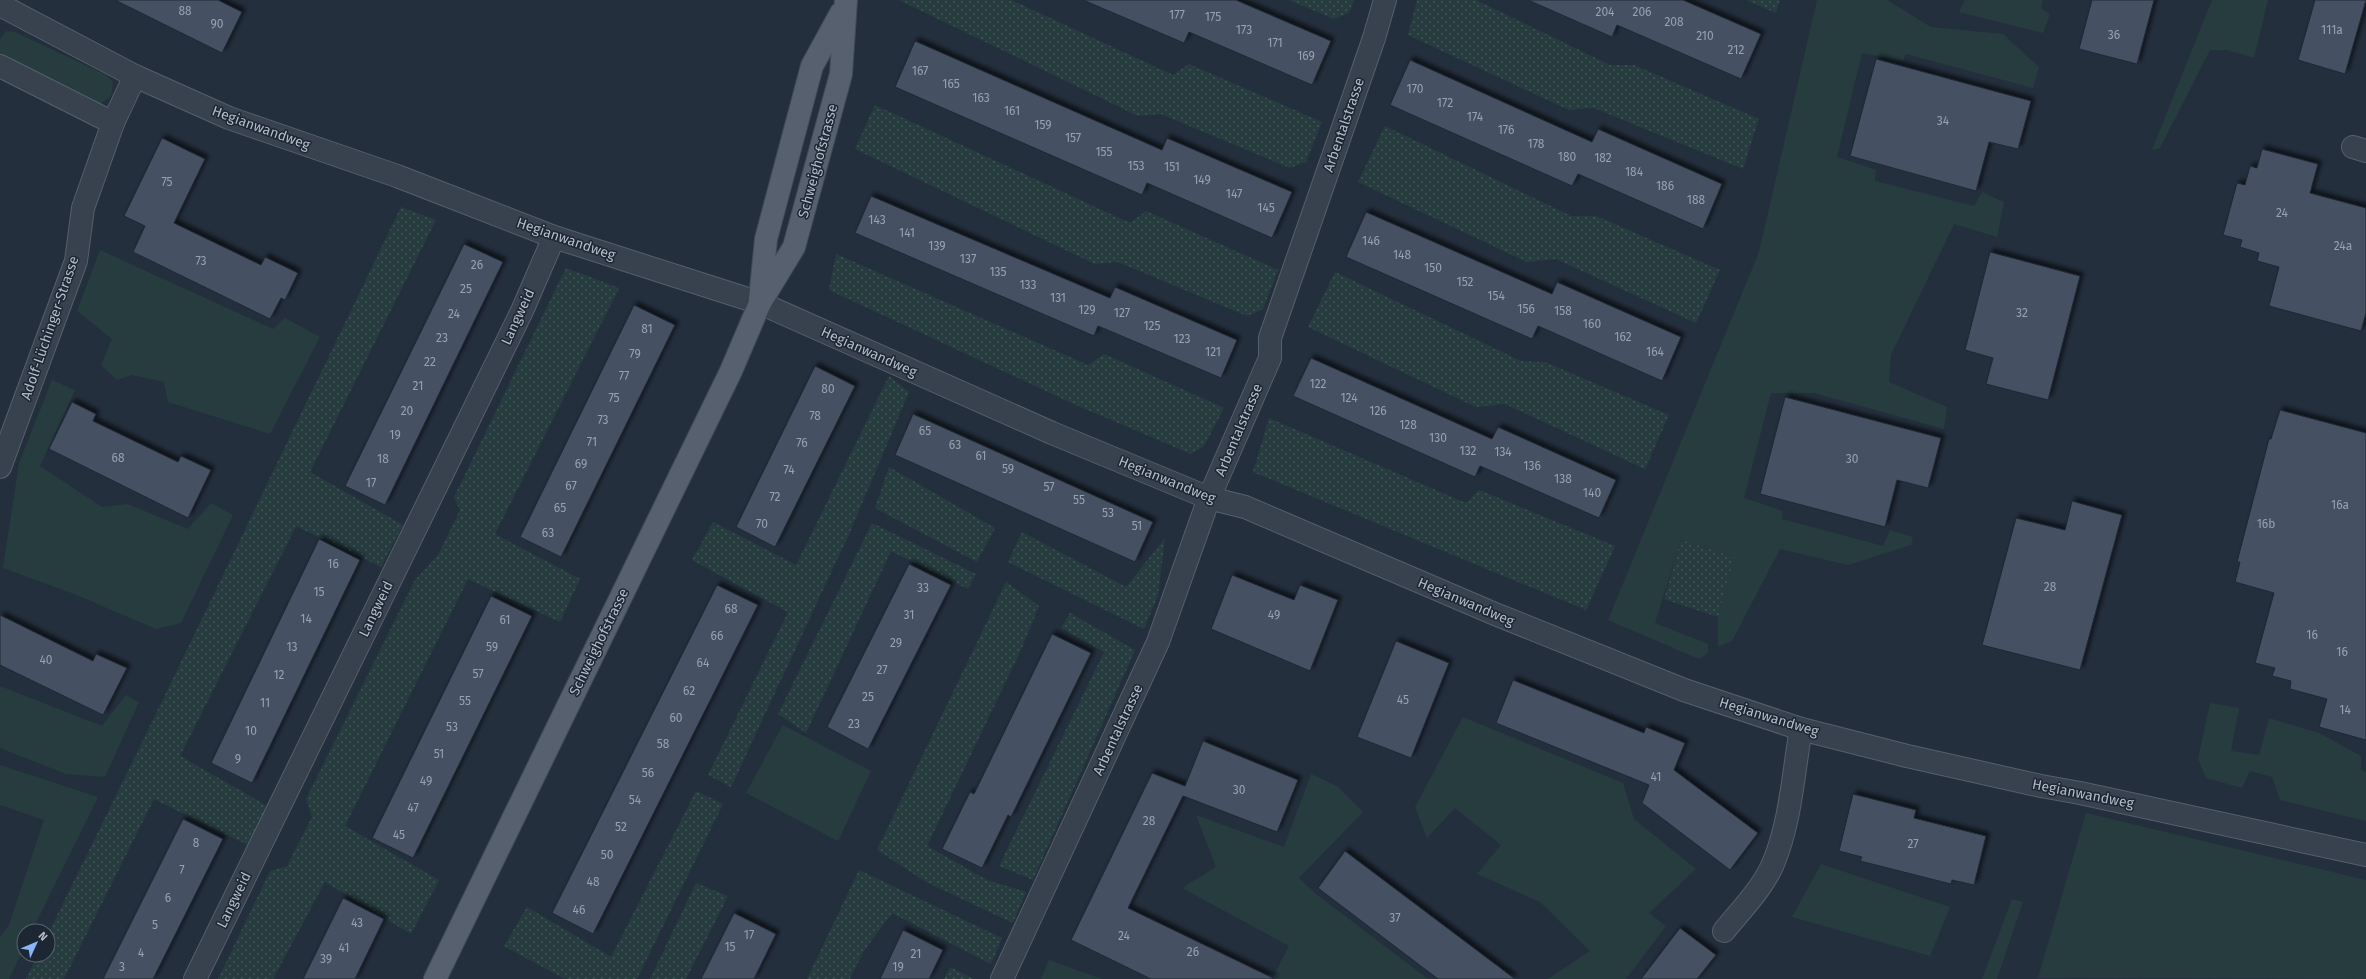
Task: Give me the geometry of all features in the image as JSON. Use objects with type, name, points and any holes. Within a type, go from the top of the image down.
[{"type":"main road","name":"Schweighofstrasse","points":[[760,303],[766,239],[812,66],[845,4]]},
{"type":"main road","name":"Schweighofstrasse","points":[[435,979],[727,378],[760,303],[794,247],[841,74],[845,4]]},
{"type":"street","name":"Arbentalstrasse","points":[[1002,979],[1158,642],[1209,498],[1270,358],[1270,338],[1374,38],[1385,0]]},
{"type":"street","name":"Hegianwandweg","points":[[0,5],[135,76],[229,118],[397,176],[554,237],[760,303],[1052,433],[1209,498],[1245,507],[1495,614],[1684,690],[1801,729],[1907,756],[2366,855]]},
{"type":"street","points":[[0,66],[114,123]]},
{"type":"street","name":"Adolf-Lüchinger-Strasse","points":[[0,467],[76,261],[83,208],[114,123],[135,76]]},
{"type":"street","name":"Langweid","points":[[195,979],[522,311],[554,237]]},
{"type":"street","points":[[1724,931],[1756,891],[1772,865],[1789,814],[1792,781],[1801,729]]},
{"type":"green space","points":[[899,0],[1011,0],[1173,75],[1189,64],[1322,122],[1306,162],[1290,168],[1161,114],[1138,116]]},
{"type":"green space","points":[[1289,0],[1354,0],[1349,13],[1334,19]]},
{"type":"green space","points":[[1417,0],[1476,0],[1610,65],[1634,65],[1759,119],[1743,169],[1594,108],[1569,110],[1408,35]]},
{"type":"green space","points":[[1746,0],[1780,0],[1776,13]]},
{"type":"green space","points":[[1817,0],[1887,0],[1931,27],[2003,34],[2039,67],[2033,88],[1906,54],[1903,61],[1862,53],[1837,157],[1876,170],[1875,181],[1974,206],[1982,192],[2004,202],[1997,237],[1954,224],[1891,355],[1889,382],[1947,407],[1944,429],[1814,393],[1771,393],[1744,498],[1783,511],[1782,519],[1883,546],[1890,530],[1913,537],[1911,545],[1848,565],[1780,549],[1732,641],[1718,647],[1718,617],[1734,557],[1681,540],[1655,623],[1708,644],[1708,653],[1699,659],[1608,620],[1759,252]]},
{"type":"green space","points":[[1965,0],[2043,0],[2041,8],[2050,14],[2043,33],[1959,12]]},
{"type":"green space","points":[[2212,0],[2268,0],[2254,58],[2227,50],[2210,50],[2160,148],[2152,150]]},
{"type":"green space","points":[[6,31],[15,32],[106,75],[113,82],[111,96],[101,104],[0,54],[0,39]]},
{"type":"green space","points":[[875,105],[1130,223],[1146,211],[1278,270],[1263,309],[1247,316],[1118,262],[1095,264],[855,149]]},
{"type":"green space","points":[[1385,126],[1571,216],[1596,216],[1720,270],[1696,323],[1556,259],[1527,262],[1358,182]]},
{"type":"green space","points":[[401,207],[436,220],[310,472],[403,525],[381,567],[296,526],[180,756],[269,807],[250,846],[154,799],[64,979],[26,979],[34,963],[56,963],[56,923],[53,923]]},
{"type":"green space","points":[[100,250],[273,329],[285,318],[320,337],[270,434],[168,402],[164,382],[132,375],[117,380],[101,365],[112,339],[77,311]]},
{"type":"green space","points":[[836,254],[1088,365],[1104,354],[1224,408],[1204,446],[1191,454],[1076,405],[829,290]]},
{"type":"green space","points":[[566,268],[619,288],[495,534],[580,579],[560,622],[468,579],[345,826],[439,880],[411,934],[325,882],[273,979],[218,979],[270,871],[287,866],[312,817],[306,799],[415,580],[438,555],[460,510],[454,497]]},
{"type":"green space","points":[[1335,272],[1521,361],[1545,362],[1669,415],[1645,469],[1505,404],[1476,407],[1308,327]]},
{"type":"green space","points":[[889,376],[909,392],[850,532],[731,787],[708,775],[788,612],[692,560],[713,522],[796,565]]},
{"type":"green space","points":[[52,380],[75,390],[40,466],[102,507],[128,504],[188,529],[211,503],[233,515],[181,623],[156,629],[74,594],[3,568],[19,463]]},
{"type":"green space","points":[[1269,418],[1466,503],[1479,490],[1615,546],[1586,610],[1253,472]]},
{"type":"green space","points":[[889,467],[995,528],[977,562],[875,508]]},
{"type":"green space","points":[[872,523],[976,574],[968,589],[891,551],[806,733],[778,714]]},
{"type":"green space","points":[[1022,532],[1126,587],[1165,538],[1158,595],[1144,629],[1008,562]]},
{"type":"green space","points":[[1681,540],[1734,557],[1718,617],[1664,599]]},
{"type":"green space","points":[[1006,582],[1039,606],[1021,650],[927,846],[987,880],[1026,892],[1013,923],[926,882],[877,850]]},
{"type":"green space","points":[[1070,613],[1135,650],[1033,880],[999,866],[1104,652],[1061,628]]},
{"type":"green space","points":[[0,686],[102,726],[126,695],[139,702],[105,777],[66,774],[0,748]]},
{"type":"green space","points":[[2210,703],[2239,708],[2231,751],[2259,755],[2269,718],[2319,733],[2361,756],[2361,770],[2366,772],[2366,821],[2280,800],[2272,777],[2250,771],[2242,788],[2206,778],[2198,759]]},
{"type":"green space","points":[[1463,717],[1623,783],[1634,819],[1696,869],[1649,913],[1666,926],[1626,979],[1548,979],[1590,951],[1540,902],[1477,874],[1501,845],[1455,808],[1427,838],[1415,807]]},
{"type":"green space","points":[[783,725],[871,771],[838,841],[746,793]]},
{"type":"green space","points":[[0,765],[98,797],[36,923],[16,923],[17,963],[9,979],[0,979],[0,937],[9,925],[44,820],[0,805]]},
{"type":"green space","points":[[1311,774],[1337,786],[1363,812],[1299,878],[1316,894],[1428,979],[1272,979],[1289,946],[1182,888],[1216,867],[1196,815],[1284,847]]},
{"type":"green space","points":[[696,791],[723,804],[637,979],[565,979],[504,946],[527,907],[611,957]]},
{"type":"green space","points":[[2086,813],[2366,880],[2366,979],[2038,978]]},
{"type":"green space","points":[[1821,864],[1950,907],[1930,956],[1792,917]]},
{"type":"green space","points":[[859,870],[1002,938],[991,964],[892,913],[863,952],[850,979],[807,979]]},
{"type":"green space","points":[[696,883],[728,896],[686,979],[650,979]]},
{"type":"green space","points":[[2012,899],[2023,902],[1997,979],[1982,979]]},
{"type":"green space","points":[[1049,960],[1102,979],[1041,979]]},
{"type":"green space","points":[[950,967],[974,979],[944,979]]},
{"type":"building","points":[[115,0],[218,0],[242,12],[222,53]]},
{"type":"building","points":[[1083,0],[1236,0],[1331,41],[1312,85],[1189,32],[1184,43]]},
{"type":"building","points":[[1528,0],[1683,0],[1761,34],[1741,79],[1617,25],[1612,37]]},
{"type":"building","points":[[2092,0],[2154,0],[2137,64],[2079,49]]},
{"type":"building","points":[[2315,0],[2366,0],[2345,74],[2298,60]]},
{"type":"building","points":[[915,41],[1162,150],[1167,138],[1292,192],[1272,238],[1147,183],[1142,195],[895,87]]},
{"type":"building","points":[[1876,59],[2031,101],[2018,149],[1989,142],[1976,191],[1850,156]]},
{"type":"building","points":[[1410,60],[1592,142],[1598,129],[1722,184],[1703,229],[1578,174],[1572,186],[1390,105]]},
{"type":"building","points":[[162,138],[205,159],[174,223],[261,265],[265,257],[298,273],[285,300],[281,298],[270,319],[133,252],[145,226],[124,216]]},
{"type":"building","points":[[2262,149],[2318,164],[2310,193],[2366,208],[2366,313],[2361,331],[2269,306],[2279,267],[2257,261],[2259,253],[2240,247],[2242,240],[2223,235],[2237,183],[2245,185],[2250,166],[2257,168]]},
{"type":"building","points":[[871,196],[1110,298],[1115,287],[1237,340],[1221,378],[1098,326],[1094,336],[855,233]]},
{"type":"building","points":[[1366,212],[1552,294],[1557,282],[1681,337],[1662,381],[1538,326],[1532,339],[1346,257]]},
{"type":"building","points":[[464,244],[503,262],[385,505],[345,486]]},
{"type":"building","points":[[1990,252],[2080,276],[2048,400],[1986,384],[1993,358],[1965,350]]},
{"type":"building","points":[[634,305],[675,325],[561,557],[520,537]]},
{"type":"building","points":[[1311,358],[1492,439],[1498,427],[1616,480],[1599,518],[1480,466],[1475,477],[1293,396]]},
{"type":"building","points":[[815,366],[855,386],[775,547],[736,527]]},
{"type":"building","points":[[1785,397],[1941,438],[1928,488],[1897,480],[1885,527],[1760,494]]},
{"type":"building","points":[[72,402],[96,414],[93,421],[178,462],[181,456],[211,470],[188,518],[49,449]]},
{"type":"building","points":[[2280,410],[2366,433],[2366,740],[2319,727],[2327,699],[2290,689],[2291,681],[2272,676],[2275,668],[2255,663],[2274,593],[2235,582],[2240,562],[2237,562],[2269,439],[2271,439]]},
{"type":"building","points":[[913,414],[1153,522],[1135,562],[895,455]]},
{"type":"building","points":[[2072,501],[2122,515],[2080,670],[1982,645],[2016,518],[2065,530]]},
{"type":"building","points":[[319,539],[360,560],[252,783],[211,763]]},
{"type":"building","points":[[909,564],[951,585],[868,749],[827,727]]},
{"type":"building","points":[[1232,575],[1294,600],[1300,585],[1338,600],[1310,671],[1211,629]]},
{"type":"building","points":[[717,585],[758,605],[593,934],[552,913]]},
{"type":"building","points":[[491,596],[532,616],[413,858],[372,838]]},
{"type":"building","points":[[0,615],[93,661],[96,654],[127,668],[103,715],[0,665]]},
{"type":"building","points":[[1052,634],[1091,653],[1011,817],[1008,815],[982,868],[942,849],[970,792],[974,794]]},
{"type":"building","points":[[1396,641],[1449,663],[1411,758],[1357,737]]},
{"type":"building","points":[[1513,680],[1644,733],[1646,727],[1685,743],[1674,770],[1758,833],[1730,870],[1642,803],[1649,785],[1496,723]]},
{"type":"building","points":[[1203,741],[1298,780],[1277,832],[1183,796],[1128,908],[1275,979],[1151,979],[1071,940],[1152,773],[1185,786]]},
{"type":"building","points":[[1853,794],[1916,810],[1914,818],[1986,836],[1974,885],[1952,880],[1951,884],[1860,861],[1862,857],[1839,851]]},
{"type":"building","points":[[183,819],[223,839],[153,979],[103,979]]},
{"type":"building","points":[[1345,851],[1515,979],[1438,979],[1318,888]]},
{"type":"building","points":[[343,898],[384,919],[355,979],[303,979]]},
{"type":"building","points":[[734,913],[776,934],[754,979],[701,979]]},
{"type":"building","points":[[1680,928],[1716,955],[1697,979],[1641,979]]},
{"type":"building","points":[[903,930],[943,950],[929,979],[880,979]]}]
